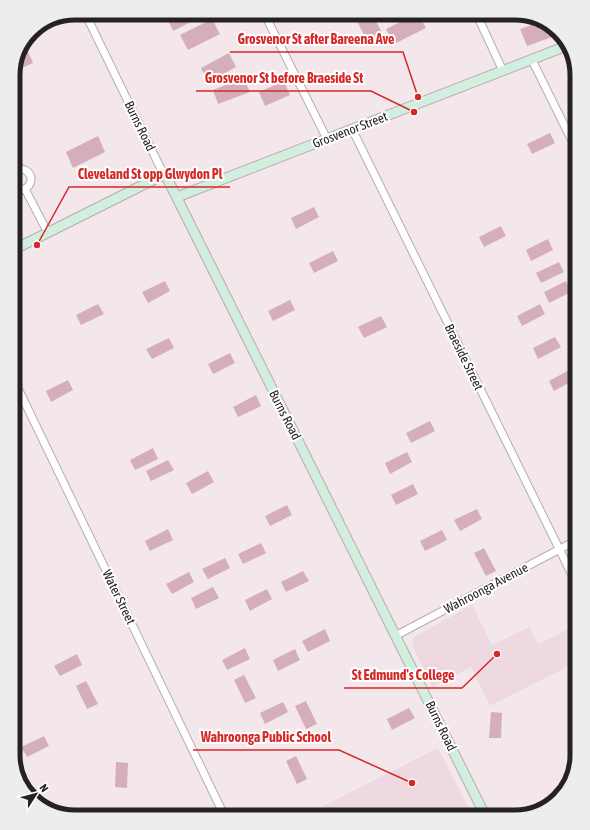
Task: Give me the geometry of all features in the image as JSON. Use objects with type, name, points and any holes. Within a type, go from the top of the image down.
[{"type":"street","name":"Burns Road","points":[[88,20],[160,168],[165,174],[177,197],[482,810]]},
{"type":"street","points":[[268,20],[327,139]]},
{"type":"street","points":[[479,20],[503,71]]},
{"type":"street","name":"Grosvenor Street","points":[[177,197],[563,48]]},
{"type":"street","points":[[532,60],[570,137]]},
{"type":"street","name":"Braeside Street","points":[[352,129],[570,571]]},
{"type":"street","points":[[20,170],[26,171],[30,174],[31,178],[31,183],[25,189],[20,189]]},
{"type":"street","points":[[20,247],[165,174]]},
{"type":"street","points":[[25,189],[48,233]]},
{"type":"street","name":"Water Street","points":[[20,392],[222,810]]},
{"type":"street","name":"Wahroonga Avenue","points":[[395,636],[570,544]]},
{"type":"shaded area","points":[[168,20],[195,20],[173,31]]},
{"type":"shaded area","points":[[210,20],[213,20],[220,34],[188,50],[180,35]]},
{"type":"shaded area","points":[[356,20],[376,20],[382,33],[367,41]]},
{"type":"shaded area","points":[[404,20],[422,20],[426,28],[394,44],[386,29]]},
{"type":"shaded area","points":[[535,24],[546,29],[554,37],[527,46],[520,29]]},
{"type":"shaded area","points":[[27,49],[33,63],[20,69]]},
{"type":"shaded area","points":[[229,53],[236,67],[208,82],[201,68]]},
{"type":"shaded area","points":[[244,78],[250,92],[218,104],[213,90]]},
{"type":"shaded area","points":[[284,81],[290,95],[265,106],[259,92]]},
{"type":"shaded area","points":[[550,133],[555,143],[532,154],[527,144]]},
{"type":"shaded area","points":[[98,136],[105,152],[73,168],[66,152]]},
{"type":"shaded area","points":[[314,207],[319,217],[296,229],[291,218]]},
{"type":"shaded area","points":[[501,226],[506,236],[484,247],[479,237]]},
{"type":"shaded area","points":[[548,239],[553,250],[531,261],[526,250]]},
{"type":"shaded area","points":[[333,251],[338,261],[314,273],[309,263]]},
{"type":"shaded area","points":[[559,262],[564,272],[541,283],[536,273]]},
{"type":"shaded area","points":[[165,281],[170,291],[148,303],[142,292]]},
{"type":"shaded area","points":[[566,281],[570,290],[570,292],[549,303],[544,292]]},
{"type":"shaded area","points":[[290,300],[295,310],[273,321],[268,311]]},
{"type":"shaded area","points":[[98,304],[104,314],[81,325],[76,315]]},
{"type":"shaded area","points":[[540,304],[545,314],[522,326],[517,316]]},
{"type":"shaded area","points":[[381,316],[387,327],[364,338],[358,327]]},
{"type":"shaded area","points":[[555,337],[561,347],[538,359],[533,348]]},
{"type":"shaded area","points":[[169,338],[174,348],[152,359],[146,349]]},
{"type":"shaded area","points":[[230,353],[235,363],[213,374],[208,364]]},
{"type":"shaded area","points":[[570,370],[570,382],[554,391],[549,381]]},
{"type":"shaded area","points":[[68,380],[73,390],[51,402],[46,391]]},
{"type":"shaded area","points":[[256,395],[261,406],[238,417],[233,407]]},
{"type":"shaded area","points":[[430,421],[435,431],[411,443],[406,433]]},
{"type":"shaded area","points":[[153,448],[158,459],[135,470],[130,460]]},
{"type":"shaded area","points":[[407,452],[412,462],[390,474],[385,463]]},
{"type":"shaded area","points":[[168,460],[174,470],[151,481],[146,471]]},
{"type":"shaded area","points":[[208,471],[214,482],[192,494],[186,483]]},
{"type":"shaded area","points":[[413,484],[418,494],[396,505],[391,495]]},
{"type":"shaded area","points":[[287,505],[292,515],[270,526],[265,516]]},
{"type":"shaded area","points":[[477,509],[482,519],[460,531],[454,520]]},
{"type":"shaded area","points":[[168,529],[173,540],[150,551],[145,541]]},
{"type":"shaded area","points":[[442,530],[447,540],[425,551],[420,541]]},
{"type":"shaded area","points":[[261,543],[266,553],[243,564],[238,554]]},
{"type":"shaded area","points":[[484,548],[496,571],[486,576],[474,553]]},
{"type":"shaded area","points":[[225,558],[230,568],[208,579],[202,569]]},
{"type":"shaded area","points":[[303,571],[309,581],[286,592],[281,582]]},
{"type":"shaded area","points":[[189,572],[194,582],[172,594],[166,584]]},
{"type":"shaded area","points":[[213,587],[219,598],[196,609],[191,598]]},
{"type":"shaded area","points":[[267,589],[272,599],[250,611],[245,600]]},
{"type":"shaded area","points":[[472,605],[492,645],[529,627],[538,644],[570,628],[570,666],[490,706],[471,667],[432,687],[412,644],[414,637]]},
{"type":"shaded area","points":[[325,629],[330,641],[308,652],[302,641]]},
{"type":"shaded area","points":[[245,648],[250,659],[227,670],[222,660]]},
{"type":"shaded area","points":[[295,649],[300,660],[278,671],[273,660]]},
{"type":"shaded area","points":[[77,654],[82,665],[60,676],[54,666]]},
{"type":"shaded area","points":[[244,675],[256,698],[245,703],[234,680]]},
{"type":"shaded area","points":[[86,681],[98,704],[87,709],[76,686]]},
{"type":"shaded area","points":[[306,701],[317,724],[306,729],[295,706]]},
{"type":"shaded area","points":[[283,702],[288,712],[265,724],[260,713]]},
{"type":"shaded area","points":[[409,708],[415,718],[392,730],[387,719]]},
{"type":"shaded area","points":[[491,712],[502,713],[501,738],[489,738]]},
{"type":"shaded area","points":[[44,736],[49,746],[27,757],[21,747]]},
{"type":"shaded area","points":[[438,748],[469,810],[315,810]]},
{"type":"shaded area","points":[[296,756],[307,779],[297,784],[286,761]]},
{"type":"shaded area","points":[[116,762],[128,763],[127,788],[115,787]]},
{"type":"place","name":"Grosvenor St after Bareena Ave","points":[[418,97]]},
{"type":"place","name":"Grosvenor St before Braeside St","points":[[414,112]]},
{"type":"place","name":"Cleveland St opp Glwydon Pl","points":[[37,245]]},
{"type":"place","name":"St Edmund's College","points":[[497,654]]},
{"type":"place","name":"Wahroonga Public School","points":[[412,783]]}]
